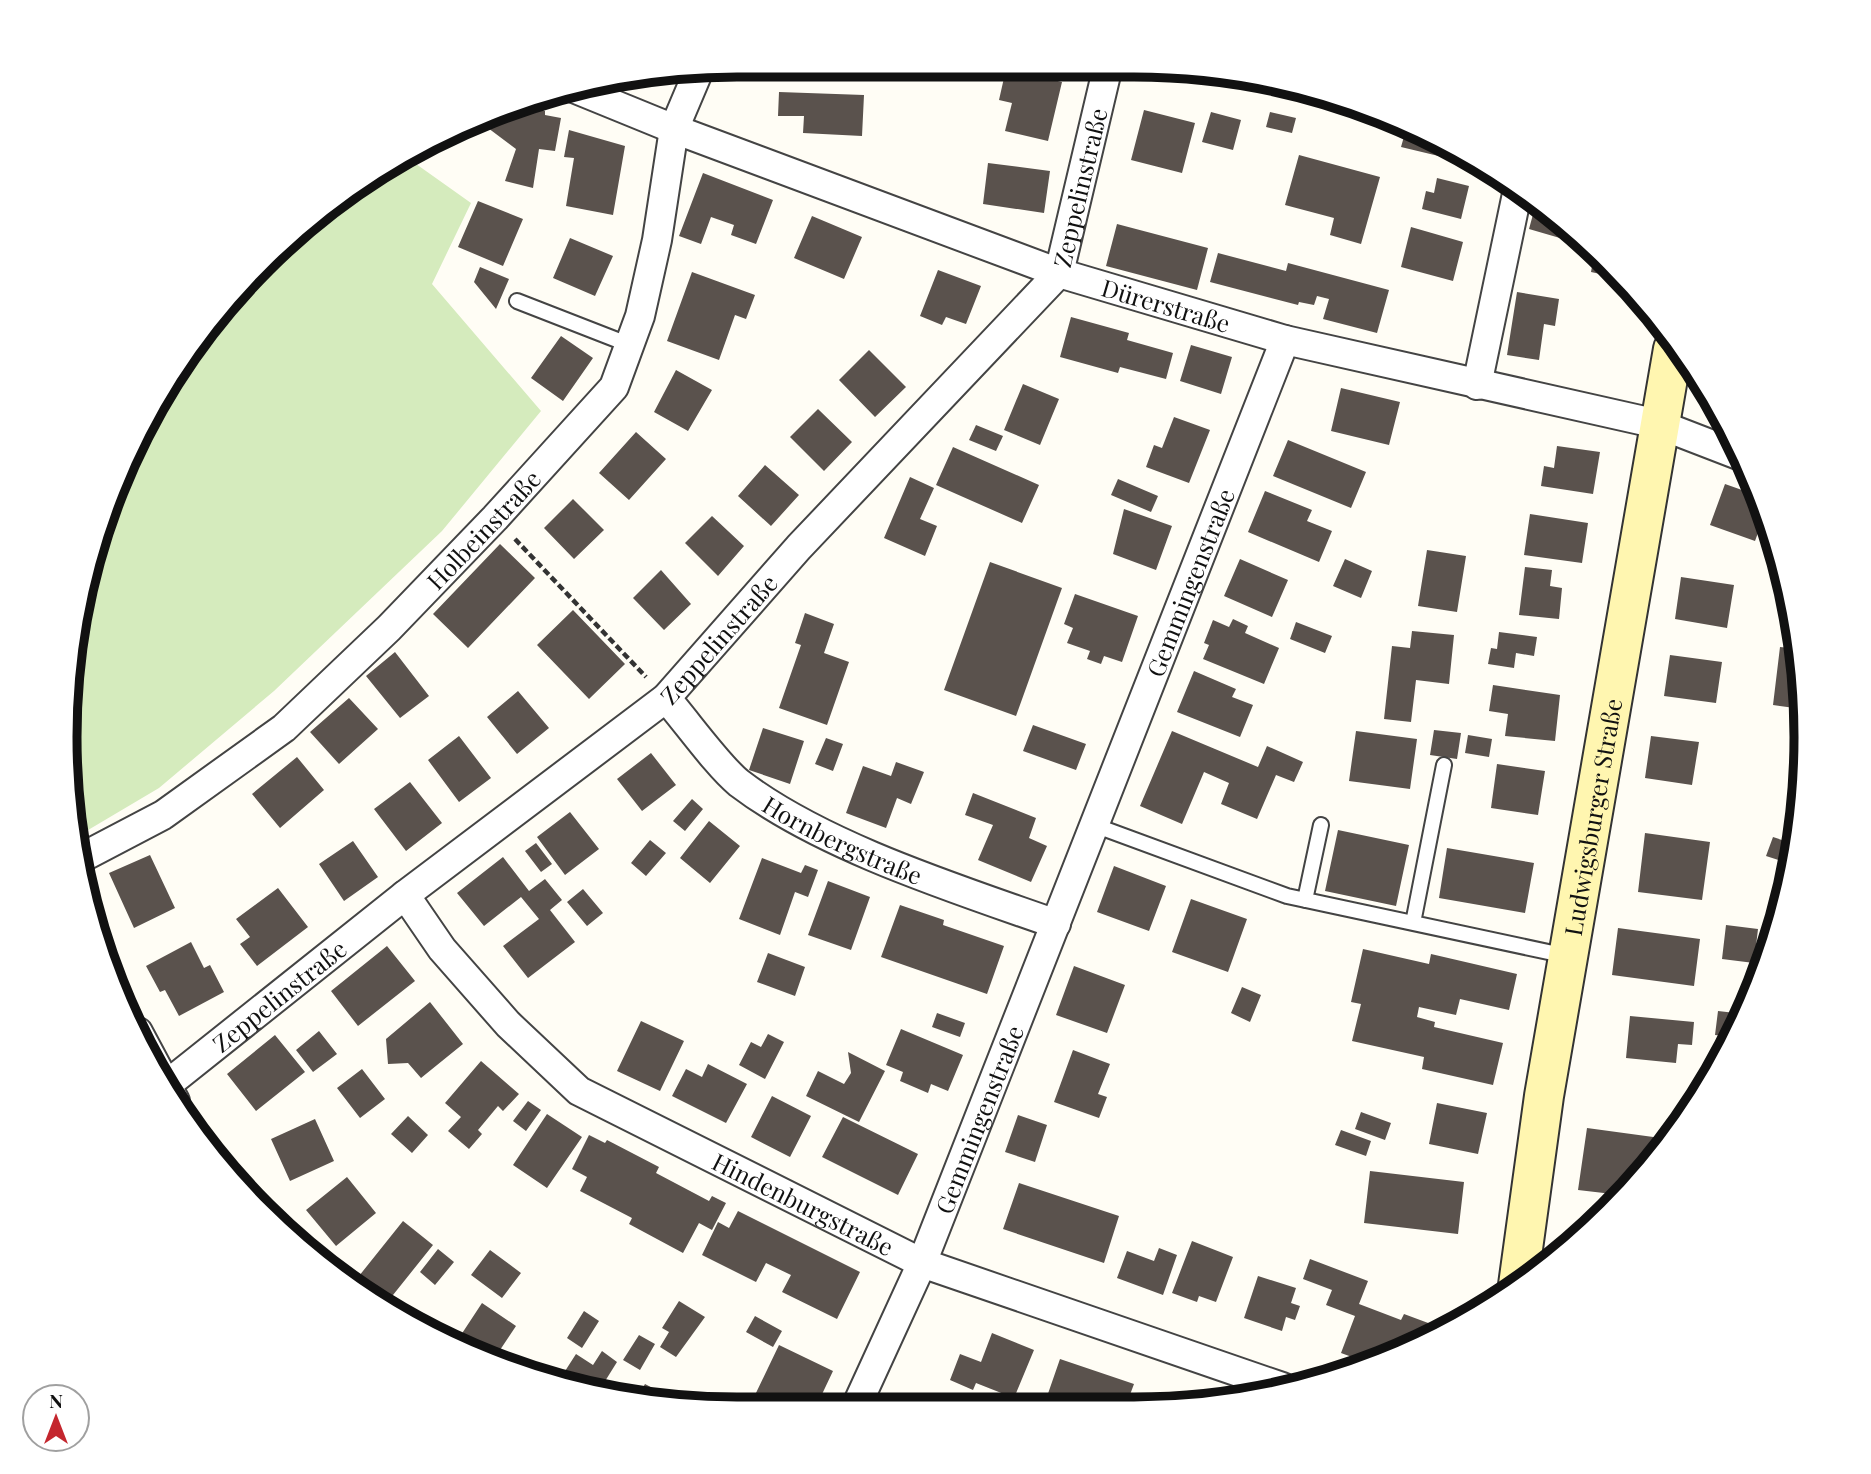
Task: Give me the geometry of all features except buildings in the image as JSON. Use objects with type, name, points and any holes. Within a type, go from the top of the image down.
[{"type":"main road","name":"Ludwigsburger Straße","points":[[1520,1273],[1567,956],[1672,354]]},
{"type":"street","name":"Zeppelinstraße","points":[[176,1085],[405,895],[666,698],[799,547],[1059,273],[1105,77]]},
{"type":"street","name":"Holbeinstraße","points":[[88,854],[163,815],[284,727],[389,628],[495,518],[614,387],[640,316],[657,240],[674,129],[696,78]]},
{"type":"street","name":"Dürerstraße","points":[[591,94],[674,129],[1059,273],[1285,340],[1658,424],[1729,451]]},
{"type":"street","points":[[1477,385],[1516,199]]},
{"type":"street","name":"Gemmingenstraße","points":[[861,1397],[922,1263],[1285,340]]},
{"type":"street","name":"Hornbergstraße","points":[[666,698],[738,782],[817,831],[947,885],[1056,924]]},
{"type":"street","name":"Hindenburgstraße","points":[[405,895],[442,949],[508,1024],[579,1091],[922,1263],[1269,1383]]},
{"type":"lane","points":[[517,301],[630,345]]},
{"type":"lane","points":[[1413,923],[1444,765]]},
{"type":"lane","points":[[1094,825],[1305,900],[1567,956]]},
{"type":"lane","points":[[1305,900],[1321,825]]},
{"type":"path","points":[[495,518],[666,698]]},
{"type":"green space","points":[[413,162],[471,203],[432,284],[541,411],[442,531],[274,691],[159,788],[84,832],[78,780],[77,737],[83,651],[99,566],[127,484],[165,407],[188,370],[241,302],[270,270],[335,213]]}]
